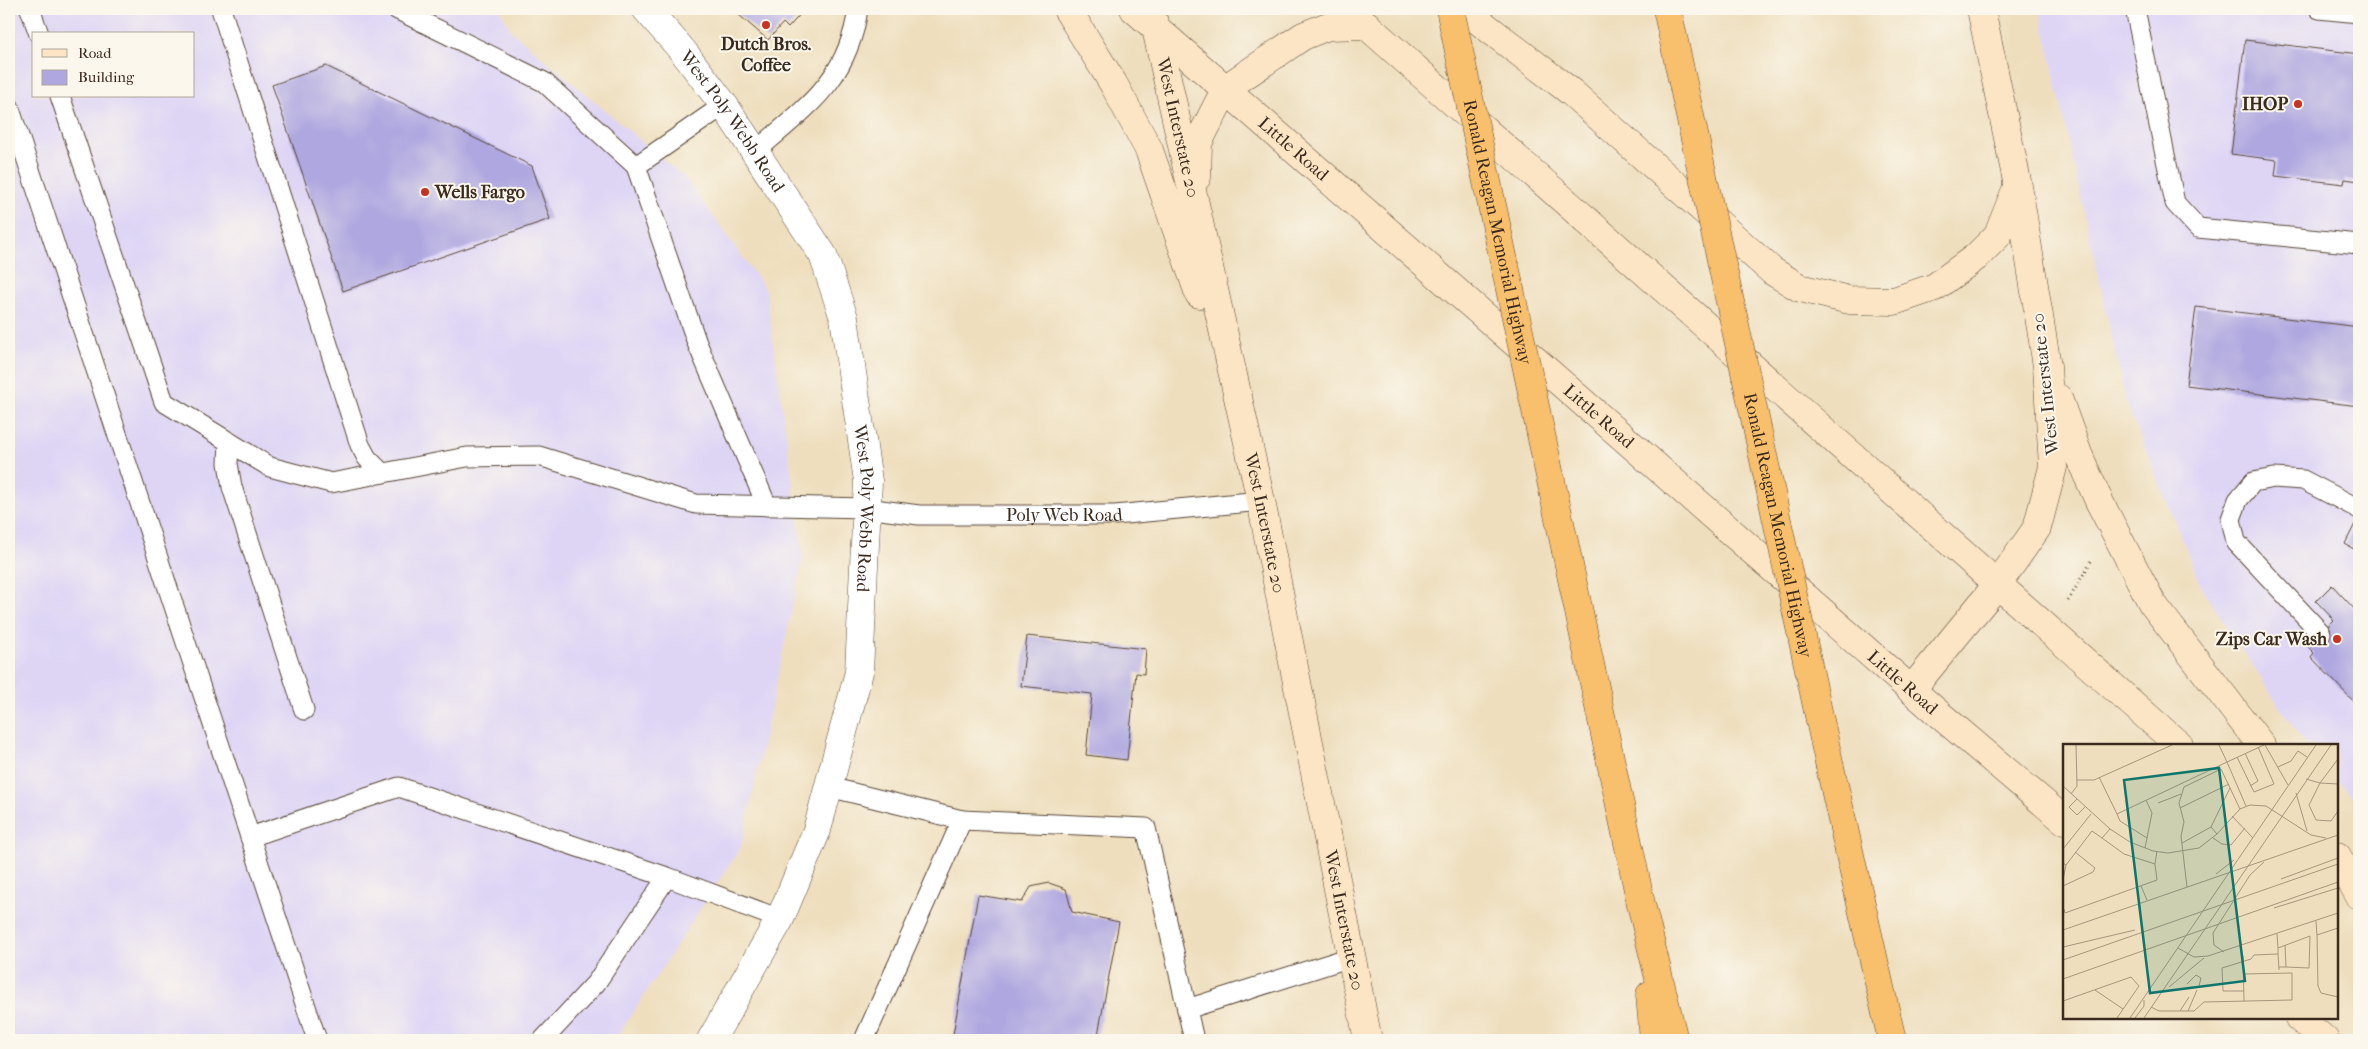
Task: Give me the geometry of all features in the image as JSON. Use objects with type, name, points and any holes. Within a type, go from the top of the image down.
[{"type":"highway","name":"Ronald Reagan Memorial Highway","points":[[1450,9],[1641,904],[1674,1040]]},
{"type":"highway","name":"Ronald Reagan Memorial Highway","points":[[1667,9],[1830,767],[1892,1040]]},
{"type":"highway","points":[[1641,904],[1654,1040]]},
{"type":"main road","points":[[1067,9],[1113,83],[1149,150],[1238,405]]},
{"type":"main road","name":"Little Road","points":[[1134,9],[1154,18],[1226,88],[1911,690],[2063,819]]},
{"type":"main road","points":[[1463,9],[1571,92],[1772,271],[1800,288],[1849,300],[1894,301],[1935,287],[1976,258],[1998,236],[2018,186]]},
{"type":"main road","name":"West Interstate 20","points":[[1911,690],[1997,585],[2037,528],[2053,467],[2047,366],[2018,186],[1980,9]]},
{"type":"main road","points":[[1195,206],[1198,143],[1226,88],[1303,36],[1357,17],[2178,744]]},
{"type":"main road","name":"West Interstate 20","points":[[1154,18],[1238,405],[1261,501],[1368,1040]]},
{"type":"main road","points":[[2047,366],[2081,462],[2152,603],[2260,744]]},
{"type":"main road","points":[[2338,858],[2359,895]]},
{"type":"main road","points":[[2338,883],[2359,904]]},
{"type":"main road","points":[[2300,1019],[2326,1040]]},
{"type":"street","name":"West Poly Webb Road","points":[[646,9],[682,50],[724,106],[823,255],[844,318],[868,480],[859,672],[817,830],[780,919],[711,1040]]},
{"type":"lane","points":[[30,9],[38,32]]},
{"type":"lane","points":[[221,9],[360,445],[367,458],[382,473]]},
{"type":"lane","points":[[396,9],[544,82],[636,166],[697,343],[767,506]]},
{"type":"lane","points":[[755,152],[821,95],[840,67],[858,9]]},
{"type":"lane","points":[[2135,9],[2174,203],[2198,228],[2359,244]]},
{"type":"lane","points":[[2319,9],[2359,13]]},
{"type":"lane","name":"Poly Web Road","points":[[61,98],[164,402],[270,467],[331,483],[467,456],[539,456],[696,504],[866,508],[919,515],[1115,516],[1261,501]]},
{"type":"lane","points":[[9,106],[317,1040]]},
{"type":"lane","points":[[636,166],[724,106]]},
{"type":"lane","points":[[229,442],[228,463],[232,487],[304,710]]},
{"type":"lane","points":[[2321,633],[2236,542],[2231,519],[2238,500],[2253,482],[2274,478],[2303,480],[2359,509]]},
{"type":"lane","points":[[250,837],[399,787],[667,877],[780,919]]},
{"type":"lane","points":[[829,787],[962,820],[1146,828],[1194,1040]]},
{"type":"lane","points":[[864,1040],[962,820]]},
{"type":"lane","points":[[543,1040],[596,983],[667,877]]},
{"type":"lane","points":[[1187,1009],[1351,957]]},
{"type":"path","points":[[2066,604],[2094,555]]},
{"type":"shaded area","points":[[9,9],[500,9],[510,30],[687,180],[766,290],[803,557],[741,847],[615,1040],[9,1040]]},
{"type":"shaded area","points":[[2040,9],[2359,9],[2359,803],[2338,782],[2338,744],[2304,744],[2203,590],[2126,402]]},
{"type":"building","name":"Dutch Bros. Coffee","points":[[732,9],[804,10],[788,28],[783,23],[768,40]]},
{"type":"building","name":"IHOP","points":[[2245,40],[2359,54],[2359,181],[2345,179],[2344,184],[2275,176],[2277,160],[2231,154]]},
{"type":"building","name":"Wells Fargo","points":[[326,66],[532,166],[550,219],[343,291],[272,85]]},
{"type":"building","points":[[2196,307],[2359,327],[2359,406],[2186,385]]},
{"type":"building","points":[[2359,516],[2359,552],[2345,544]]},
{"type":"building","name":"Zips Car Wash","points":[[2332,585],[2359,614],[2359,707],[2311,657],[2314,653],[2307,646],[2334,620],[2316,601]]},
{"type":"building","points":[[1027,636],[1146,649],[1144,674],[1136,673],[1127,760],[1086,755],[1092,694],[1021,686]]},
{"type":"building","points":[[1049,883],[1066,889],[1072,912],[1119,922],[1097,1040],[952,1040],[978,895],[1022,902],[1031,887]]},
{"type":"place","name":"Dutch Bros. Coffee","points":[[766,25]]},
{"type":"place","name":"IHOP","points":[[2298,104]]},
{"type":"place","name":"Wells Fargo","points":[[425,192]]},
{"type":"place","name":"Zips Car Wash","points":[[2337,639]]}]
